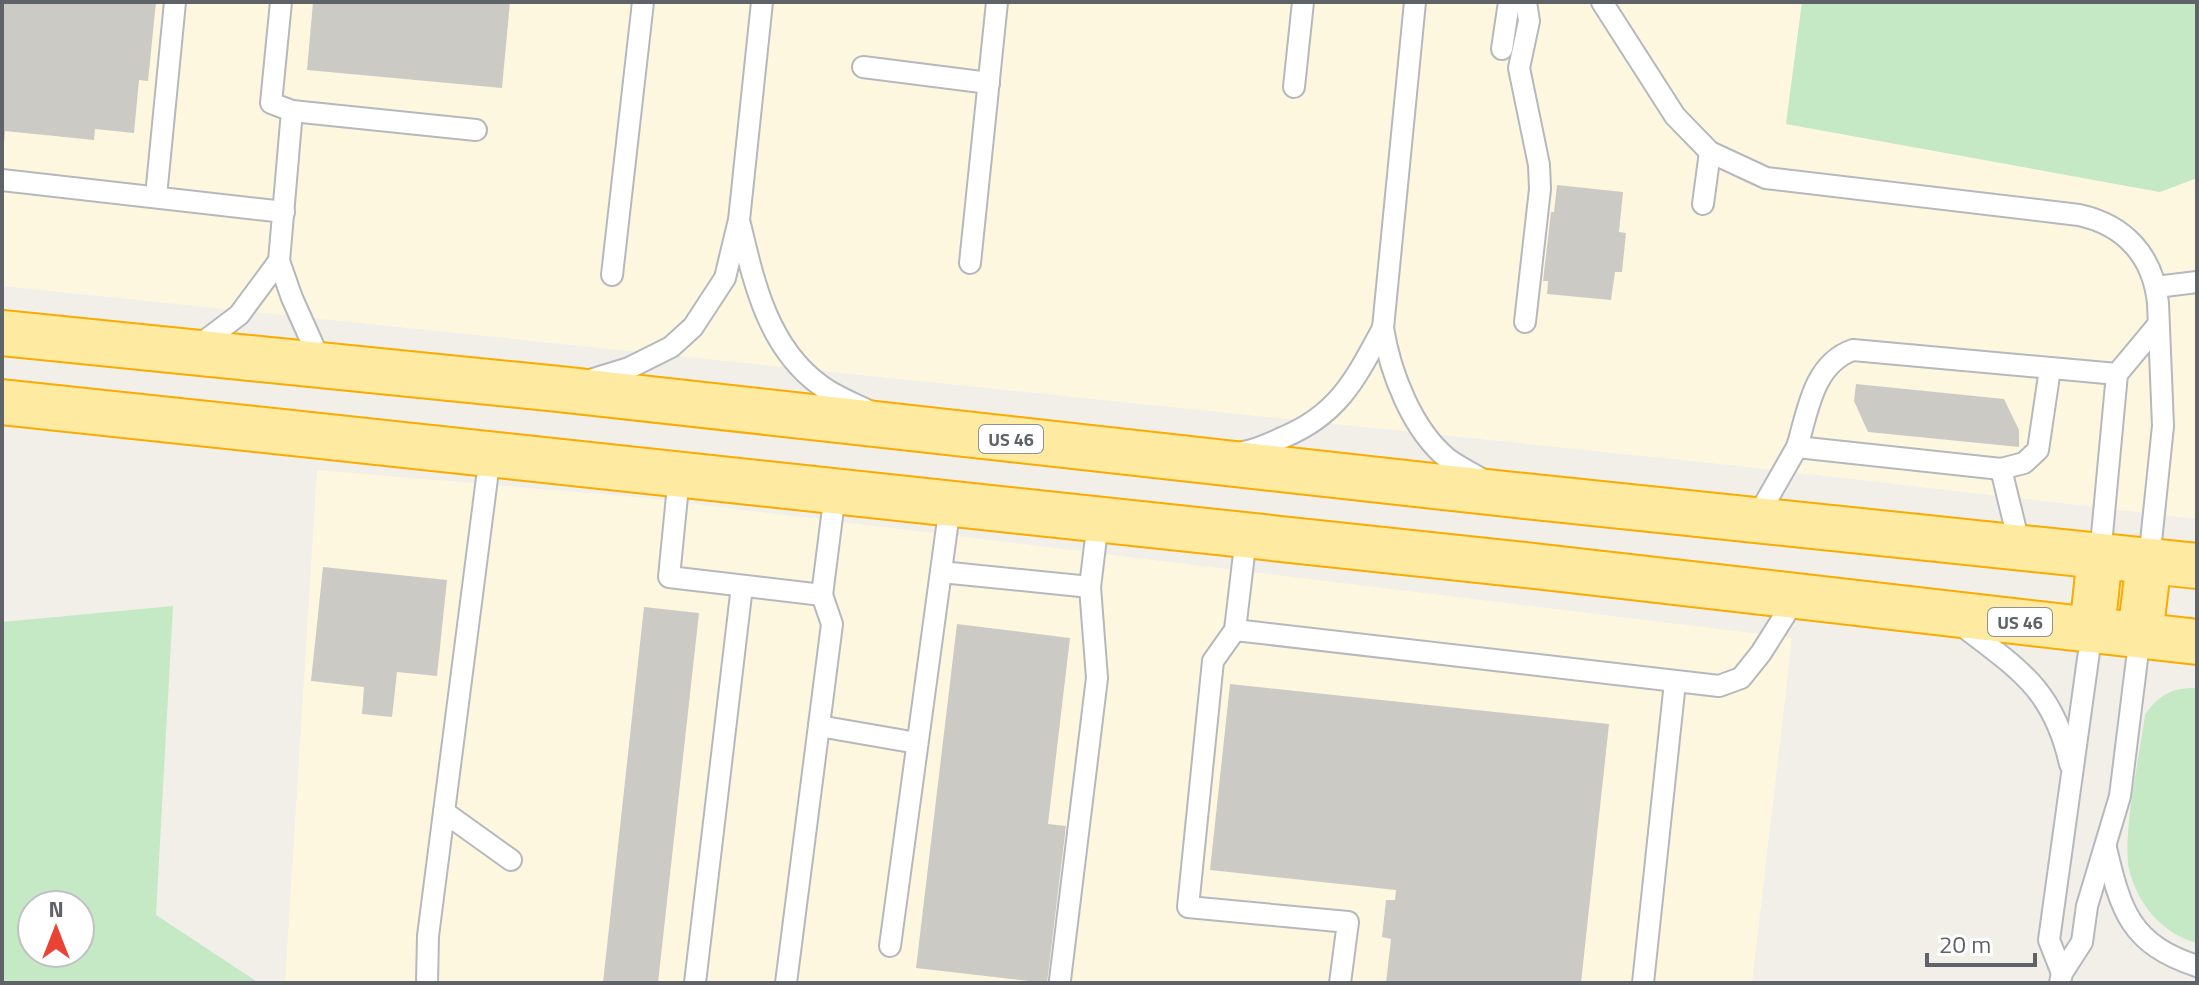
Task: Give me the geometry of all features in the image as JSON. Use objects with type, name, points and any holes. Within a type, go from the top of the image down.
[{"type":"highway","name":"US 46","points":[[2,333],[559,389],[1506,494],[2197,566]]},
{"type":"highway","name":"US 46","points":[[2,402],[2197,642]]},
{"type":"highway","points":[[2092,630],[2100,556]]},
{"type":"highway","points":[[2140,635],[2149,561]]},
{"type":"lane","points":[[156,196],[175,2]]},
{"type":"lane","points":[[281,2],[271,103],[292,111],[476,130]]},
{"type":"lane","points":[[612,275],[643,2]]},
{"type":"lane","points":[[559,389],[629,368],[671,347],[693,327],[725,278],[739,220],[762,2]]},
{"type":"lane","points":[[970,263],[997,2]]},
{"type":"lane","points":[[1294,87],[1303,2]]},
{"type":"lane","points":[[1415,2],[1383,328],[1387,354],[1405,399],[1431,441],[1448,458],[1506,494]]},
{"type":"lane","points":[[1502,49],[1509,2]]},
{"type":"lane","points":[[1525,322],[1540,189],[1539,165],[1519,68],[1529,21],[1526,2]]},
{"type":"lane","points":[[1602,2],[1675,116],[1710,152],[1766,178],[2096,218],[2120,231],[2138,248],[2148,263],[2156,287],[2163,426],[2149,561]]},
{"type":"lane","points":[[863,67],[989,83]]},
{"type":"lane","points":[[292,111],[279,261],[322,365]]},
{"type":"lane","points":[[1703,204],[1710,152]]},
{"type":"lane","points":[[2,180],[284,212]]},
{"type":"lane","points":[[739,220],[763,308],[786,352],[821,386],[899,426]]},
{"type":"lane","points":[[189,352],[239,315],[279,261]]},
{"type":"lane","points":[[2156,287],[2197,282]]},
{"type":"lane","points":[[2100,556],[2117,374],[2157,326]]},
{"type":"lane","points":[[1179,458],[1253,451],[1309,427],[1345,393],[1383,328]]},
{"type":"lane","points":[[1756,519],[1797,447],[1822,372],[1834,359],[1853,350],[2117,374]]},
{"type":"lane","points":[[1797,447],[2001,469],[2024,463],[2038,450],[2050,369]]},
{"type":"lane","points":[[427,983],[428,936],[490,455]]},
{"type":"lane","points":[[2001,469],[2020,547]]},
{"type":"lane","points":[[679,476],[669,577],[822,595]]},
{"type":"lane","points":[[786,983],[832,624],[822,595],[835,493]]},
{"type":"lane","points":[[890,946],[950,505]]},
{"type":"lane","points":[[1060,980],[1097,678],[1090,587],[1098,521]]},
{"type":"lane","points":[[1246,537],[1235,630],[1213,661],[1188,907],[1348,922],[1340,983]]},
{"type":"lane","points":[[941,572],[1090,587]]},
{"type":"lane","points":[[695,983],[742,586]]},
{"type":"lane","points":[[1235,630],[1719,686],[1741,678],[1761,653],[1797,596]]},
{"type":"lane","points":[[1948,614],[2034,683],[2055,715],[2063,734],[2073,776]]},
{"type":"lane","points":[[2061,978],[2049,940],[2092,630]]},
{"type":"lane","points":[[2061,978],[2082,942],[2087,906],[2120,796],[2140,635]]},
{"type":"lane","points":[[1643,983],[1675,682]]},
{"type":"lane","points":[[819,726],[917,743]]},
{"type":"lane","points":[[444,812],[511,860]]},
{"type":"lane","points":[[2106,847],[2117,897],[2128,919],[2148,942],[2197,966]]},
{"type":"shaded area","points":[[2,2],[1802,2],[1786,124],[2160,192],[2197,178],[2197,519],[1740,466],[2,286]]},
{"type":"shaded area","points":[[317,470],[636,497],[1792,638],[1752,983],[285,983]]},
{"type":"green space","points":[[1802,2],[2197,2],[2197,178],[2160,192],[1786,124]]},
{"type":"green space","points":[[173,606],[156,915],[259,983],[2,983],[2,622]]},
{"type":"green space","points":[[2197,688],[2197,943],[2162,925],[2145,905],[2133,882],[2127,854],[2145,715],[2155,702],[2167,694]]},
{"type":"building","points":[[2,2],[156,2],[148,81],[139,80],[134,133],[95,129],[94,140],[5,131],[2,144]]},
{"type":"building","points":[[313,2],[510,2],[502,88],[307,70]]},
{"type":"building","points":[[1557,185],[1623,192],[1619,232],[1626,233],[1622,272],[1615,272],[1611,300],[1547,294],[1548,281],[1543,281]]},
{"type":"building","points":[[1856,384],[2004,399],[2019,430],[2019,447],[1868,432],[1854,401]]},
{"type":"building","points":[[323,567],[447,580],[437,676],[397,672],[392,717],[362,714],[364,687],[311,681]]},
{"type":"building","points":[[644,607],[699,613],[658,983],[603,983]]},
{"type":"building","points":[[957,624],[1070,638],[1048,824],[1066,826],[1047,983],[916,968]]},
{"type":"building","points":[[1230,684],[1609,724],[1581,983],[1386,983],[1391,939],[1382,937],[1386,900],[1395,900],[1396,890],[1210,870]]}]
